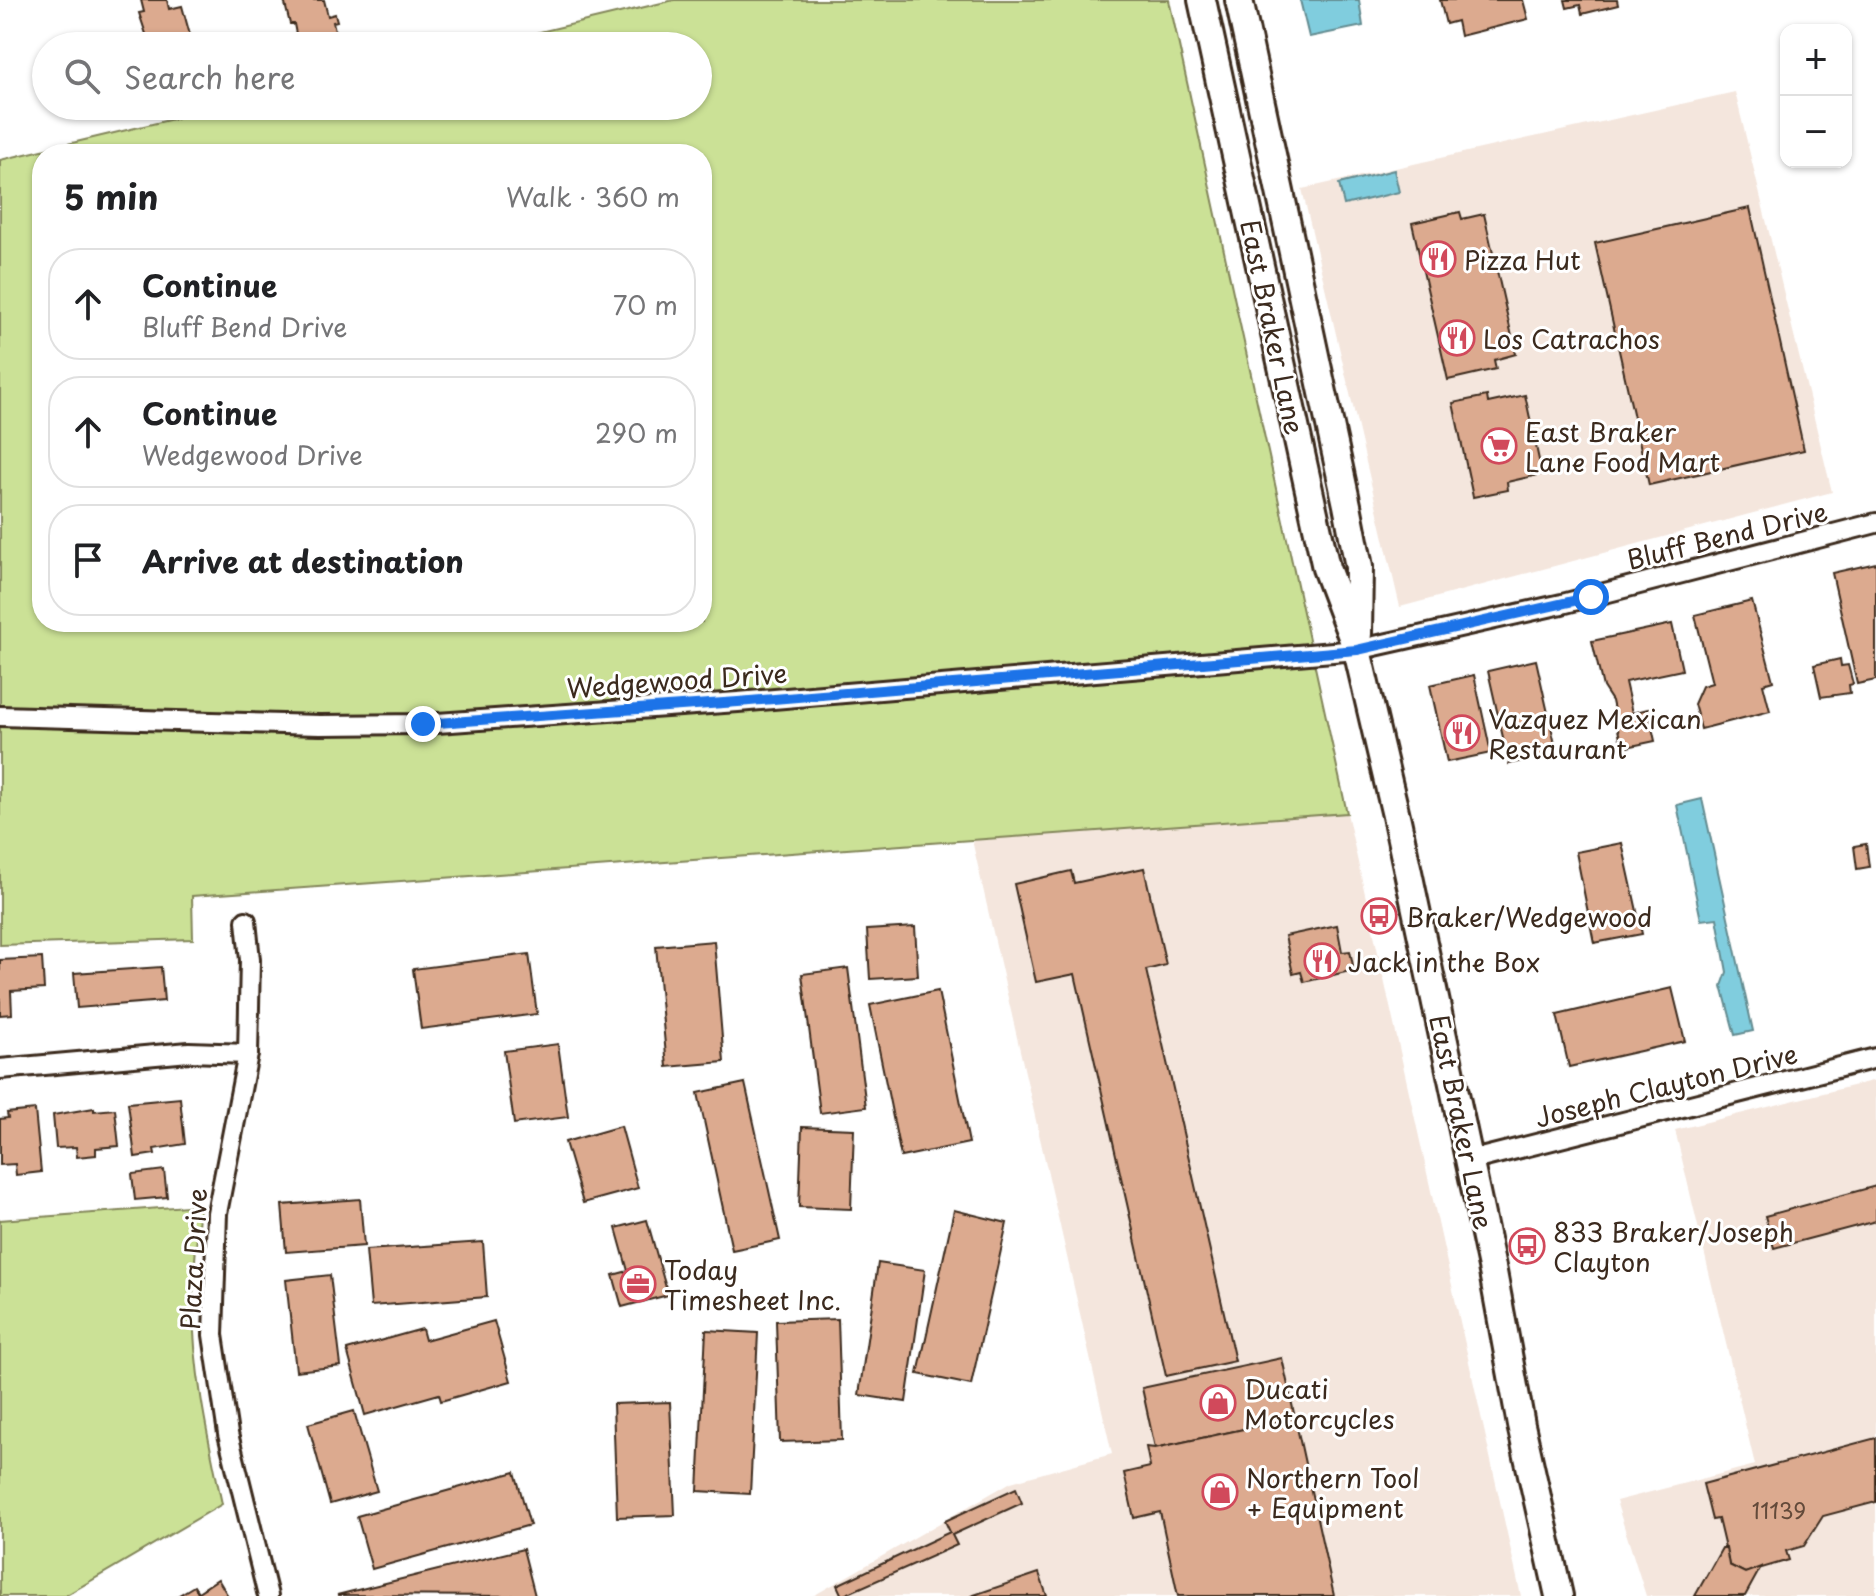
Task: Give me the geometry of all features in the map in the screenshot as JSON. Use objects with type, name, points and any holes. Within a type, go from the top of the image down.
[{"type":"main road","name":"East Braker Lane","points":[[1202,0],[1326,568],[1357,650],[1401,834],[1521,1425],[1559,1596]]},
{"type":"main road","name":"East Braker Lane","points":[[1239,0],[1359,567],[1357,650]]},
{"type":"street","name":"Bluff Bend Drive","points":[[1357,650],[1562,604],[1876,523]]},
{"type":"street","name":"Wedgewood Drive","points":[[0,716],[320,725],[423,724],[738,702],[1357,650]]},
{"type":"street","name":"Plaza Drive","points":[[246,921],[250,960],[248,1054],[217,1213],[213,1335],[228,1434],[268,1596]]},
{"type":"street","points":[[0,1069],[189,1052],[248,1054]]},
{"type":"street","name":"Joseph Clayton Drive","points":[[1469,1161],[1876,1058]]},
{"type":"shaded area","points":[[1735,92],[1832,492],[1400,607],[1302,189]]},
{"type":"shaded area","points":[[1347,813],[1521,1596],[813,1596],[1011,1482],[1112,1454],[972,840]]},
{"type":"shaded area","points":[[1876,1080],[1876,1596],[1646,1596],[1616,1501],[1755,1465],[1675,1130]]},
{"type":"green space","points":[[674,0],[1169,0],[1347,813],[192,896],[193,939],[0,945],[0,160],[32,152],[32,632],[712,632],[712,144],[68,144],[169,120],[712,120],[712,32],[540,32]]},
{"type":"green space","points":[[200,1205],[194,1278],[194,1328],[202,1404],[222,1504],[65,1596],[0,1596],[0,1220]]},
{"type":"water","points":[[1300,0],[1359,0],[1363,26],[1309,37]]},
{"type":"water","points":[[1394,170],[1399,192],[1344,205],[1339,184]]},
{"type":"water","points":[[1702,799],[1753,1031],[1735,1035],[1722,986],[1727,972],[1717,918],[1701,920],[1677,805]]},
{"type":"building","points":[[141,0],[167,0],[169,9],[182,6],[189,32],[145,32],[139,13],[144,12]]},
{"type":"building","points":[[284,0],[324,0],[328,16],[335,14],[337,21],[333,22],[336,32],[296,32],[294,24],[290,24]]},
{"type":"building","points":[[1440,0],[1523,0],[1528,19],[1460,36],[1457,21],[1446,24]]},
{"type":"building","points":[[1565,0],[1617,0],[1618,5],[1582,14],[1580,5],[1567,8]]},
{"type":"building","points":[[1750,208],[1804,450],[1649,485],[1595,243]]},
{"type":"building","points":[[1460,212],[1462,219],[1484,214],[1516,354],[1494,360],[1496,369],[1448,380],[1412,223]]},
{"type":"building","name":"East Braker Lane Food Mart","points":[[1525,395],[1542,474],[1507,482],[1508,490],[1473,497],[1453,403],[1487,396],[1488,403]]},
{"type":"building","points":[[1876,563],[1876,680],[1857,684],[1832,573]]},
{"type":"building","points":[[1752,601],[1773,681],[1763,684],[1770,711],[1701,729],[1694,704],[1702,686],[1712,683],[1695,615]]},
{"type":"building","points":[[1672,624],[1682,670],[1625,682],[1632,713],[1648,709],[1655,741],[1622,748],[1612,701],[1603,687],[1592,641]]},
{"type":"building","points":[[1840,659],[1841,666],[1848,665],[1853,684],[1849,685],[1850,693],[1821,697],[1814,665]]},
{"type":"building","points":[[1536,660],[1557,753],[1509,764],[1488,671]]},
{"type":"building","points":[[1474,675],[1491,753],[1447,762],[1430,685]]},
{"type":"building","points":[[1622,843],[1642,934],[1594,943],[1576,852]]},
{"type":"building","points":[[1866,844],[1869,867],[1857,869],[1854,846]]},
{"type":"building","points":[[1144,868],[1166,965],[1146,970],[1235,1361],[1166,1376],[1075,974],[1036,982],[1014,884],[1071,871],[1074,883]]},
{"type":"building","name":"Jack in the Box","points":[[1337,925],[1342,952],[1350,951],[1354,970],[1304,982],[1301,972],[1293,974],[1285,936]]},
{"type":"building","points":[[915,927],[918,976],[870,979],[867,930]]},
{"type":"building","points":[[714,941],[724,1062],[667,1067],[656,946]]},
{"type":"building","points":[[529,954],[537,1014],[421,1029],[413,969]]},
{"type":"building","points":[[42,958],[44,989],[11,991],[12,1014],[0,1015],[0,960]]},
{"type":"building","points":[[161,967],[164,1001],[77,1008],[74,973]]},
{"type":"building","points":[[848,968],[866,1107],[820,1113],[802,974]]},
{"type":"building","points":[[1672,988],[1685,1041],[1569,1067],[1557,1015]]},
{"type":"building","points":[[938,991],[969,1143],[901,1157],[870,1005]]},
{"type":"building","points":[[558,1044],[568,1117],[514,1124],[504,1051]]},
{"type":"building","points":[[745,1083],[780,1240],[732,1250],[698,1093]]},
{"type":"building","points":[[180,1098],[185,1144],[154,1149],[155,1154],[135,1157],[128,1103]]},
{"type":"building","points":[[94,1108],[94,1111],[115,1109],[119,1146],[96,1148],[96,1155],[77,1157],[76,1147],[56,1148],[53,1115]]},
{"type":"building","points":[[35,1110],[41,1172],[16,1175],[15,1164],[0,1165],[0,1119],[8,1118],[7,1113]]},
{"type":"building","points":[[621,1126],[638,1188],[583,1203],[565,1142]]},
{"type":"building","points":[[802,1127],[854,1129],[851,1209],[799,1207]]},
{"type":"building","points":[[164,1170],[167,1197],[135,1200],[132,1174]]},
{"type":"building","points":[[1876,1186],[1876,1221],[1774,1248],[1765,1216]]},
{"type":"building","points":[[360,1199],[364,1246],[286,1252],[282,1205]]},
{"type":"building","points":[[954,1210],[1007,1223],[971,1385],[918,1374]]},
{"type":"building","points":[[647,1220],[668,1295],[622,1307],[613,1275],[628,1271],[616,1228]]},
{"type":"building","points":[[483,1242],[487,1297],[371,1306],[366,1250]]},
{"type":"building","points":[[878,1263],[925,1270],[906,1402],[859,1395]]},
{"type":"building","points":[[330,1275],[341,1366],[296,1371],[286,1280]]},
{"type":"building","points":[[838,1319],[842,1440],[780,1442],[776,1321]]},
{"type":"building","points":[[494,1321],[511,1381],[441,1401],[439,1394],[365,1415],[347,1350],[422,1329],[425,1340]]},
{"type":"building","points":[[706,1330],[758,1333],[750,1494],[698,1491]]},
{"type":"building","name":"Ducati Motorcycles","points":[[1282,1358],[1295,1418],[1155,1448],[1142,1388]]},
{"type":"building","points":[[670,1402],[675,1515],[617,1517],[613,1404]]},
{"type":"building","points":[[354,1411],[377,1491],[330,1504],[308,1424]]},
{"type":"building","name":"Northern Tool + Equipment","points":[[1295,1418],[1334,1596],[1178,1596],[1160,1512],[1134,1518],[1124,1473],[1150,1467],[1146,1447],[1155,1448]]},
{"type":"building","points":[[1876,1438],[1876,1502],[1823,1516],[1804,1546],[1786,1551],[1789,1560],[1745,1573],[1729,1565],[1718,1519],[1712,1520],[1703,1484]]},
{"type":"building","points":[[515,1472],[530,1525],[372,1569],[357,1516]]},
{"type":"building","points":[[1016,1488],[1022,1503],[952,1535],[957,1545],[842,1596],[837,1585],[950,1532],[945,1521]]},
{"type":"building","points":[[1722,1548],[1726,1548],[1729,1565],[1745,1573],[1761,1567],[1745,1596],[1695,1596]]},
{"type":"building","points":[[523,1549],[535,1596],[337,1595]]},
{"type":"building","points":[[1039,1573],[1047,1596],[971,1596]]},
{"type":"building","points":[[218,1579],[228,1596],[179,1595],[194,1586],[198,1592]]},
{"type":"place","name":"Pizza Hut","points":[[1438,259]]},
{"type":"place","name":"Los Catrachos","points":[[1457,338]]},
{"type":"place","name":"East Braker Lane Food Mart","points":[[1499,446]]},
{"type":"place","name":"Vazquez Mexican Restaurant","points":[[1462,733]]},
{"type":"place","name":"Braker/Wedgewood","points":[[1379,916]]},
{"type":"place","name":"Jack in the Box","points":[[1322,961]]},
{"type":"place","name":"833 Braker/Joseph Clayton","points":[[1527,1246]]},
{"type":"place","name":"Today Timesheet Inc.","points":[[638,1284]]},
{"type":"place","name":"Ducati Motorcycles","points":[[1218,1403]]},
{"type":"place","name":"Northern Tool + Equipment","points":[[1220,1492]]},
{"type":"route","points":[[423,724],[738,702],[1357,650],[1591,597]]}]
